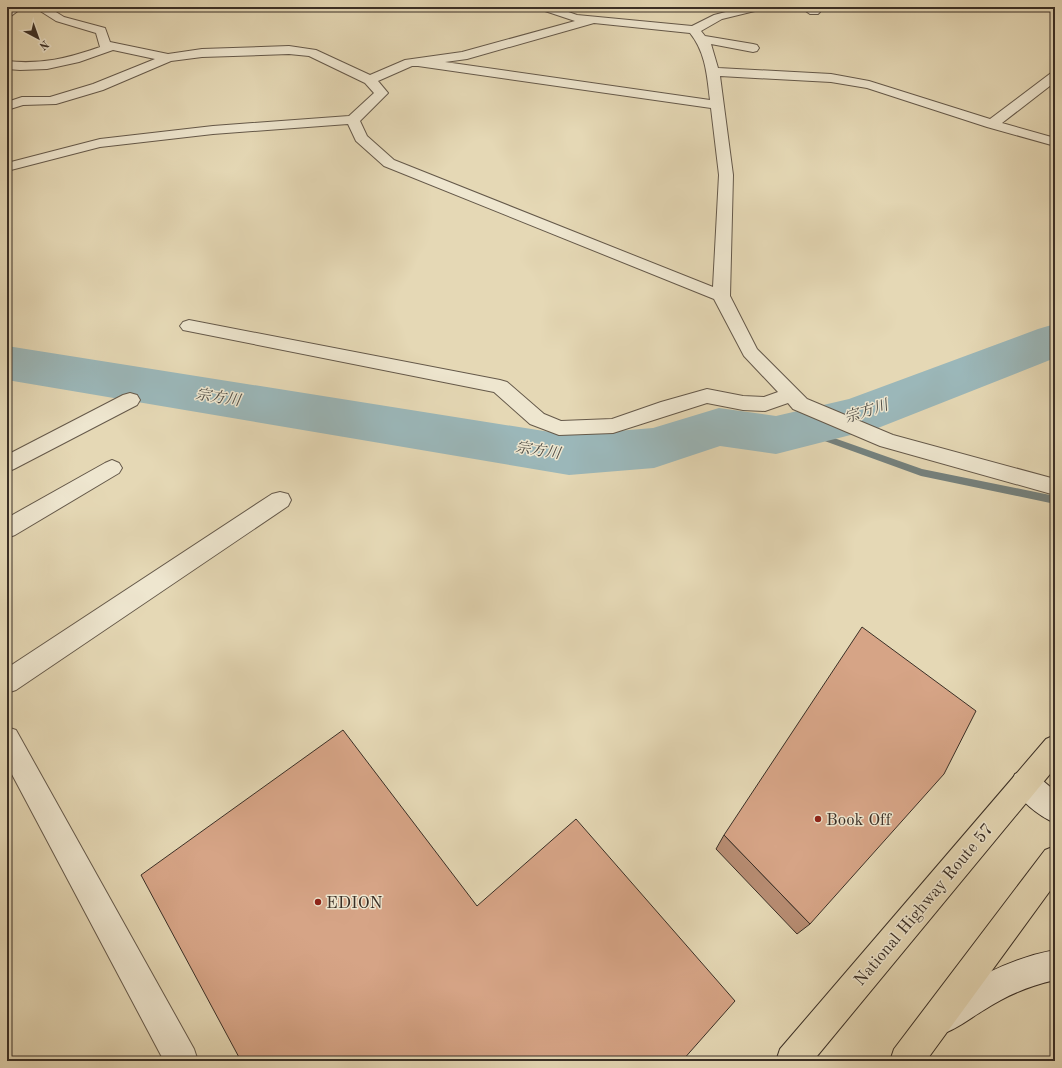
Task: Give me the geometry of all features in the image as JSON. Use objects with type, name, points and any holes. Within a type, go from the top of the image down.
[{"type":"highway","name":"National Highway Route 57","points":[[792,1061],[1055,748]]},
{"type":"highway","points":[[906,1061],[1055,860]]},
{"type":"street","points":[[7,14],[17,7]]},
{"type":"street","points":[[40,7],[60,19],[101,31],[105,45],[168,58]]},
{"type":"street","points":[[543,7],[576,18],[698,34],[753,48]]},
{"type":"street","points":[[698,34],[718,17],[759,7]]},
{"type":"street","points":[[370,80],[409,63],[463,56],[593,20]]},
{"type":"street","points":[[698,34],[705,44],[713,72],[726,175],[721,296],[750,352],[795,399],[887,441],[1055,487]]},
{"type":"street","points":[[7,65],[27,67],[53,64],[83,57],[113,46]]},
{"type":"street","points":[[7,106],[22,101],[51,101],[98,87],[168,58],[202,53],[289,50],[312,53],[370,80],[381,94],[353,120],[213,130],[100,143],[7,167]]},
{"type":"street","points":[[419,62],[717,105]]},
{"type":"street","points":[[713,72],[831,78],[850,81],[1055,142]]},
{"type":"street","points":[[992,124],[1055,76]]},
{"type":"street","points":[[353,120],[361,138],[389,163],[721,296]]},
{"type":"street","points":[[189,326],[500,387],[537,419],[559,428],[613,426],[668,407],[707,396],[743,403],[765,404],[795,399]]},
{"type":"street","points":[[7,464],[130,400]]},
{"type":"street","points":[[7,529],[112,468]]},
{"type":"street","points":[[7,682],[280,500]]},
{"type":"street","points":[[7,739],[182,1061]]},
{"type":"street","points":[[1025,783],[1055,808]]},
{"type":"street","points":[[932,1026],[975,996],[1012,978],[1055,965]]},
{"type":"building","name":"Book Off","points":[[862,627],[976,711],[944,774],[810,924],[724,835]]},
{"type":"building","name":"EDION","points":[[343,730],[477,906],[576,819],[735,1001],[682,1061],[241,1061],[141,875]]},
{"type":"waterway","name":"宗方川","points":[[7,363],[569,455],[654,448],[719,427],[776,435],[859,415],[1055,340]]},
{"type":"waterway","points":[[800,429],[921,472],[1055,500]]},
{"type":"place","name":"Book Off","points":[[818,819]]},
{"type":"place","name":"EDION","points":[[318,902]]}]
